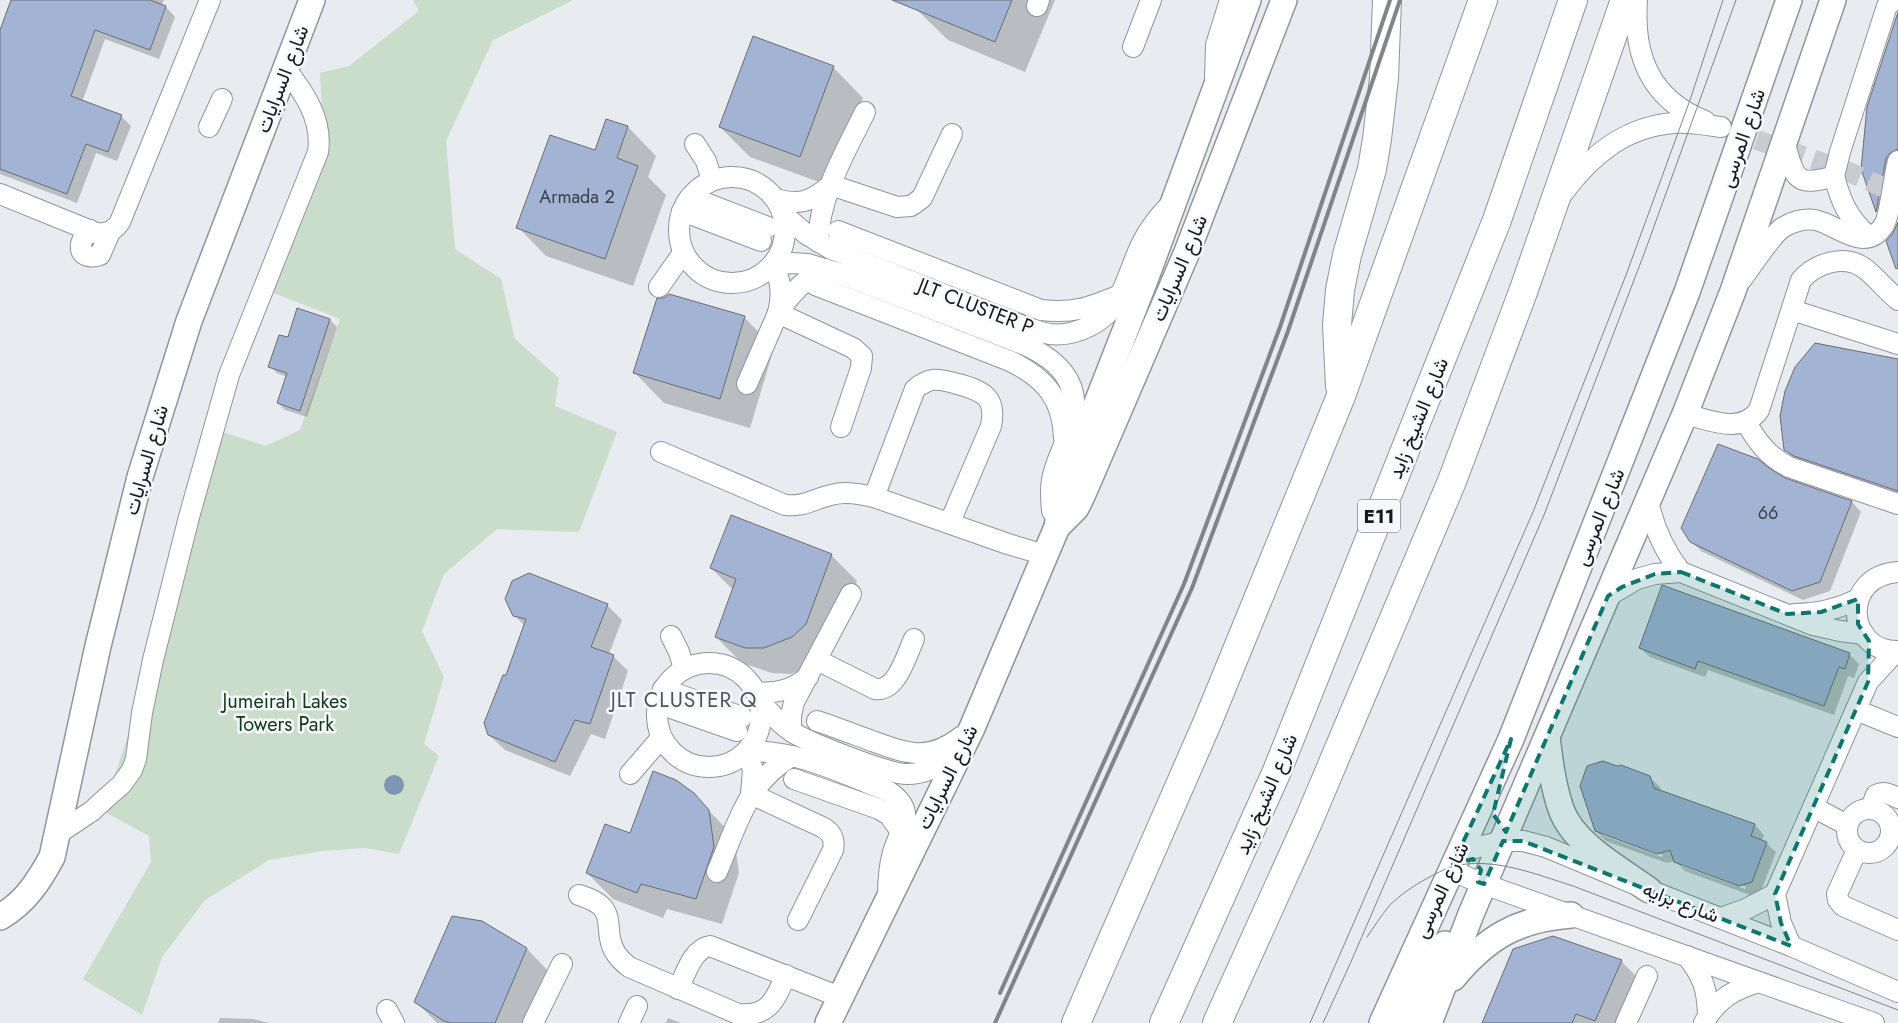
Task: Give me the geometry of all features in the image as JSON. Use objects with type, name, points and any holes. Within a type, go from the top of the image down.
[{"type":"highway","points":[[1340,396],[1337,361],[1337,325],[1340,290],[1347,255],[1372,169],[1377,139],[1384,78],[1387,0]]},
{"type":"highway","points":[[1076,1023],[1208,721],[1340,396],[1483,0]]},
{"type":"highway","name":"شارع الشيخ زايد","points":[[1164,1023],[1285,753],[1497,220],[1573,0]]},
{"type":"highway","points":[[1217,1023],[1308,822],[1420,557],[1488,387],[1625,0]]},
{"type":"main road","name":"شارع السرايات","points":[[0,917],[12,910],[37,884],[52,857],[59,833],[98,646],[140,477],[189,321],[312,0]]},
{"type":"main road","name":"شارع السرايات","points":[[828,1023],[966,739],[1057,527],[1064,487],[1145,280],[1248,0]]},
{"type":"main road","name":"شارع السرايات","points":[[1057,527],[1076,508],[1082,496],[1187,252],[1284,0]]},
{"type":"main road","name":"شارع المرسى","points":[[1382,1023],[1511,739],[1687,292],[1789,0]]},
{"type":"main road","name":"شارع المرسى","points":[[1429,1023],[1481,883],[1506,832],[1685,414],[1733,291],[1833,0]]},
{"type":"main road","points":[[1547,737],[1554,785],[1561,810],[1570,827],[1582,841],[1597,853],[1649,890]]},
{"type":"main road","points":[[1506,832],[1504,823],[1493,814],[1492,807],[1511,739]]},
{"type":"main road","points":[[1408,1023],[1451,932],[1481,883],[1479,864],[1473,859],[1467,858],[1454,862]]},
{"type":"main road","points":[[1443,989],[1467,961],[1495,937],[1529,921],[1571,915]]},
{"type":"street","points":[[0,194],[90,230],[81,245],[81,250],[84,255],[89,257],[100,254],[110,232],[120,222],[210,0]]},
{"type":"street","points":[[1133,47],[1151,0]]},
{"type":"street","points":[[1215,90],[1216,45],[1230,0]]},
{"type":"street","points":[[1549,214],[1586,165],[1616,141],[1654,127],[1674,123],[1721,127],[1700,119],[1681,108],[1664,96],[1652,79],[1643,60],[1637,40],[1637,0]]},
{"type":"street","points":[[1868,236],[1854,223],[1845,209],[1834,176],[1840,152],[1888,6],[1893,0]]},
{"type":"street","points":[[1881,27],[1898,14]]},
{"type":"street","points":[[59,833],[92,811],[121,785],[134,764],[153,660],[189,517],[229,375],[318,152],[320,140],[313,113],[297,83],[285,68]]},
{"type":"street","points":[[209,127],[222,99]]},
{"type":"street","points":[[818,242],[821,213],[831,185],[865,112]]},
{"type":"street","points":[[831,185],[896,207],[910,206],[922,198],[952,134]]},
{"type":"street","points":[[695,144],[706,161],[712,180],[700,187],[686,204],[678,225],[679,239],[683,253],[693,268],[708,278],[725,284],[743,283],[760,276],[773,265],[780,254],[786,228],[780,207],[791,203],[806,202],[819,195],[831,185]]},
{"type":"street","points":[[1785,144],[1792,169],[1804,181],[1812,182],[1834,176]]},
{"type":"street","points":[[1733,291],[1779,229],[1791,223],[1815,220],[1850,236],[1859,238],[1874,234],[1884,224],[1898,161]]},
{"type":"street","name":"JLT CLUSTER P","points":[[712,180],[730,177],[747,179],[763,187],[794,225],[831,249],[1019,324],[1051,334],[1076,332],[1088,327],[1110,311],[1120,295],[1142,242],[1151,227],[1174,201]]},
{"type":"street","points":[[686,204],[764,234]]},
{"type":"street","points":[[838,231],[865,233],[902,247],[1041,310],[1074,311],[1120,295]]},
{"type":"street","points":[[659,287],[683,253]]},
{"type":"street","points":[[1685,414],[1728,424],[1746,422],[1754,418],[1759,410],[1801,280],[1808,272],[1817,267],[1836,261],[1855,264],[1863,268],[1898,300]]},
{"type":"street","name":"JLT CLUSTER P","points":[[773,265],[808,264],[820,277],[1025,345],[1041,352],[1056,363],[1066,376],[1073,393],[1075,411],[1052,479],[1052,512],[1057,527]]},
{"type":"street","points":[[773,265],[780,284],[781,294],[778,313]]},
{"type":"street","points":[[747,384],[778,313],[792,292],[802,283],[820,277],[839,298],[1010,361],[1029,370],[1044,383],[1057,401],[1064,422],[1064,445]]},
{"type":"street","points":[[1792,310],[1898,344]]},
{"type":"street","points":[[778,313],[853,348],[862,356],[861,368],[841,427]]},
{"type":"street","points":[[874,497],[915,389],[932,379],[977,390],[986,396],[991,405],[993,416],[991,426],[950,522]]},
{"type":"street","points":[[1746,422],[1760,444],[1776,460],[1789,467],[1898,504]]},
{"type":"street","points":[[661,452],[785,505],[802,505],[830,495],[842,493],[874,497],[1045,555]]},
{"type":"street","points":[[1648,500],[1656,532],[1671,560],[1681,572]]},
{"type":"street","points":[[1608,596],[1637,579],[1655,574],[1681,572],[1826,628],[1866,638],[1886,650],[1897,651]]},
{"type":"street","points":[[1868,682],[1866,638],[1858,624],[1856,611],[1858,598],[1864,587],[1874,578],[1887,573],[1898,572]]},
{"type":"street","points":[[791,731],[791,716],[794,702],[851,594]]},
{"type":"street","points":[[1788,614],[1821,612],[1837,608],[1858,598]]},
{"type":"street","points":[[671,636],[679,652],[684,669]]},
{"type":"street","points":[[812,669],[875,690],[882,690],[894,683],[914,639]]},
{"type":"street","points":[[1791,946],[1781,923],[1775,894],[1868,682],[1897,651]]},
{"type":"street","points":[[758,696],[761,718],[757,736],[747,751],[734,761],[718,767],[700,767],[684,762],[671,752],[661,738],[656,715],[660,696],[669,681],[684,669],[697,664],[711,663],[725,665],[738,671],[748,681],[779,722],[791,731],[812,742],[898,774],[918,773],[934,769],[948,761],[966,739]]},
{"type":"street","points":[[758,696],[798,685],[812,669]]},
{"type":"street","points":[[660,696],[740,724]]},
{"type":"street","points":[[1856,710],[1898,727]]},
{"type":"street","points":[[817,721],[842,724],[882,738],[907,753],[924,753],[941,749],[966,739]]},
{"type":"street","points":[[630,774],[661,738]]},
{"type":"street","points":[[747,751],[778,752],[806,759],[888,792],[897,798],[906,814],[889,867],[888,897]]},
{"type":"street","points":[[747,751],[752,770],[751,794]]},
{"type":"street","points":[[717,872],[751,794],[770,771],[792,756]]},
{"type":"street","points":[[794,779],[824,796],[861,809],[879,809],[889,815],[901,832]]},
{"type":"street","points":[[1870,808],[1876,795],[1879,793],[1886,793],[1898,798]]},
{"type":"street","points":[[751,794],[828,830],[832,836],[833,850],[798,920]]},
{"type":"street","points":[[1813,807],[1847,825]]},
{"type":"street","points":[[1870,808],[1880,811],[1888,818],[1891,827],[1890,837],[1885,846],[1877,851],[1867,853],[1853,846],[1847,836],[1847,825],[1850,818],[1856,812],[1870,808]]},
{"type":"street","name":"شارع برايه","points":[[1454,862],[1506,832],[1522,841],[1546,848],[1791,946],[1896,992]]},
{"type":"street","points":[[1858,850],[1837,894],[1838,900],[1846,908],[1898,930]]},
{"type":"street","points":[[1481,883],[1874,1023]]},
{"type":"street","points":[[579,894],[595,901],[603,908],[608,917],[613,950],[620,960],[629,967],[738,1014],[758,1013],[774,1002],[786,975]]},
{"type":"street","points":[[1721,918],[1746,909],[1775,894]]},
{"type":"street","points":[[678,988],[697,952],[710,946],[840,997]]},
{"type":"street","points":[[1687,956],[1703,980],[1706,990],[1706,1019]]},
{"type":"street","points":[[533,1023],[562,964]]},
{"type":"street","points":[[1626,1023],[1647,976]]},
{"type":"street","points":[[1706,1019],[1718,1003],[1730,993],[1744,986],[1759,982]]},
{"type":"highlighted area","points":[[1681,572],[1787,614],[1821,612],[1858,599],[1858,624],[1869,641],[1868,682],[1775,894],[1781,923],[1791,946],[1523,841],[1503,841],[1484,884],[1478,882],[1481,870],[1473,859],[1453,864],[1511,739],[1493,814],[1506,832],[1608,596],[1622,587],[1655,574]]},
{"type":"green space","name":"Jumeirah Lakes Towers Park","points":[[413,0],[573,0],[493,40],[446,141],[455,249],[501,279],[515,339],[559,378],[555,406],[617,432],[579,532],[497,529],[444,574],[422,631],[444,677],[424,744],[439,756],[399,854],[365,848],[322,851],[269,860],[205,900],[162,957],[142,1015],[83,979],[151,862],[149,836],[103,811],[152,663],[216,430],[266,446],[300,430],[340,319],[261,288],[323,132],[320,73],[349,66],[419,11]]},
{"type":"water","points":[[394,775],[401,778],[404,785],[401,792],[394,795],[387,792],[384,785],[387,778]]},
{"type":"building","points":[[11,0],[150,0],[166,6],[150,50],[95,30],[71,96],[122,115],[108,152],[86,144],[67,194],[0,169],[0,30]]},
{"type":"building","points":[[892,0],[1012,0],[995,42]]},
{"type":"building","points":[[1898,12],[1898,149],[1890,153],[1886,158],[1876,212],[1861,169],[1867,107]]},
{"type":"building","points":[[753,36],[834,66],[800,157],[719,127]]},
{"type":"building","points":[[606,119],[628,126],[617,158],[638,166],[605,259],[516,228],[550,135],[595,150]]},
{"type":"building","points":[[1898,222],[1898,268],[1896,269],[1886,241],[1893,233]]},
{"type":"building","points":[[669,294],[745,316],[720,399],[633,373],[657,298],[664,298]]},
{"type":"building","points":[[297,308],[330,319],[300,411],[277,403],[287,373],[268,367],[279,335],[288,337]]},
{"type":"building","points":[[1815,343],[1898,359],[1898,491],[1794,456],[1784,450],[1780,416],[1785,391],[1795,367]]},
{"type":"building","points":[[1718,444],[1758,459],[1785,478],[1852,501],[1820,582],[1792,591],[1690,542],[1681,528]]},
{"type":"building","points":[[731,515],[832,554],[806,624],[792,637],[764,648],[745,648],[715,637],[736,579],[710,568]]},
{"type":"building","points":[[529,573],[608,604],[591,647],[614,655],[590,724],[575,720],[555,762],[488,735],[484,723],[503,675],[506,675],[526,619],[513,616],[505,599],[512,581]]},
{"type":"building","points":[[1662,585],[1850,653],[1845,669],[1839,667],[1824,706],[1698,661],[1695,669],[1639,648]]},
{"type":"building","points":[[1603,761],[1617,766],[1621,765],[1650,776],[1654,788],[1755,824],[1751,836],[1767,842],[1752,882],[1739,886],[1674,862],[1670,850],[1657,854],[1595,831],[1580,786],[1587,766]]},
{"type":"building","points":[[653,771],[676,780],[694,793],[709,810],[714,847],[696,899],[641,884],[637,893],[586,873],[605,824],[630,833]]},
{"type":"building","points":[[452,916],[482,921],[527,948],[495,1023],[451,1023],[444,1021],[414,1002]]},
{"type":"building","points":[[1553,936],[1622,960],[1595,1021],[1576,1014],[1572,1023],[1482,1023],[1513,949]]},
{"type":"tunnel","points":[[1728,130],[1849,172],[1898,194]]},
{"type":"tram line","points":[[1310,1023],[1533,512],[1626,275],[1690,100],[1723,0]]},
{"type":"tram line","points":[[1323,1023],[1544,515],[1644,254],[1736,0]]},
{"type":"tram line","points":[[1367,937],[1393,902],[1402,894],[1433,875],[1454,866],[1469,864],[1499,865],[1573,886],[1898,1010]]},
{"type":"railway","points":[[1000,993],[1184,584],[1280,327],[1390,0]]},
{"type":"railway","points":[[995,1023],[1192,588],[1288,331],[1400,0]]},
{"type":"district","name":"JLT CLUSTER Q","points":[[684,700]]}]
